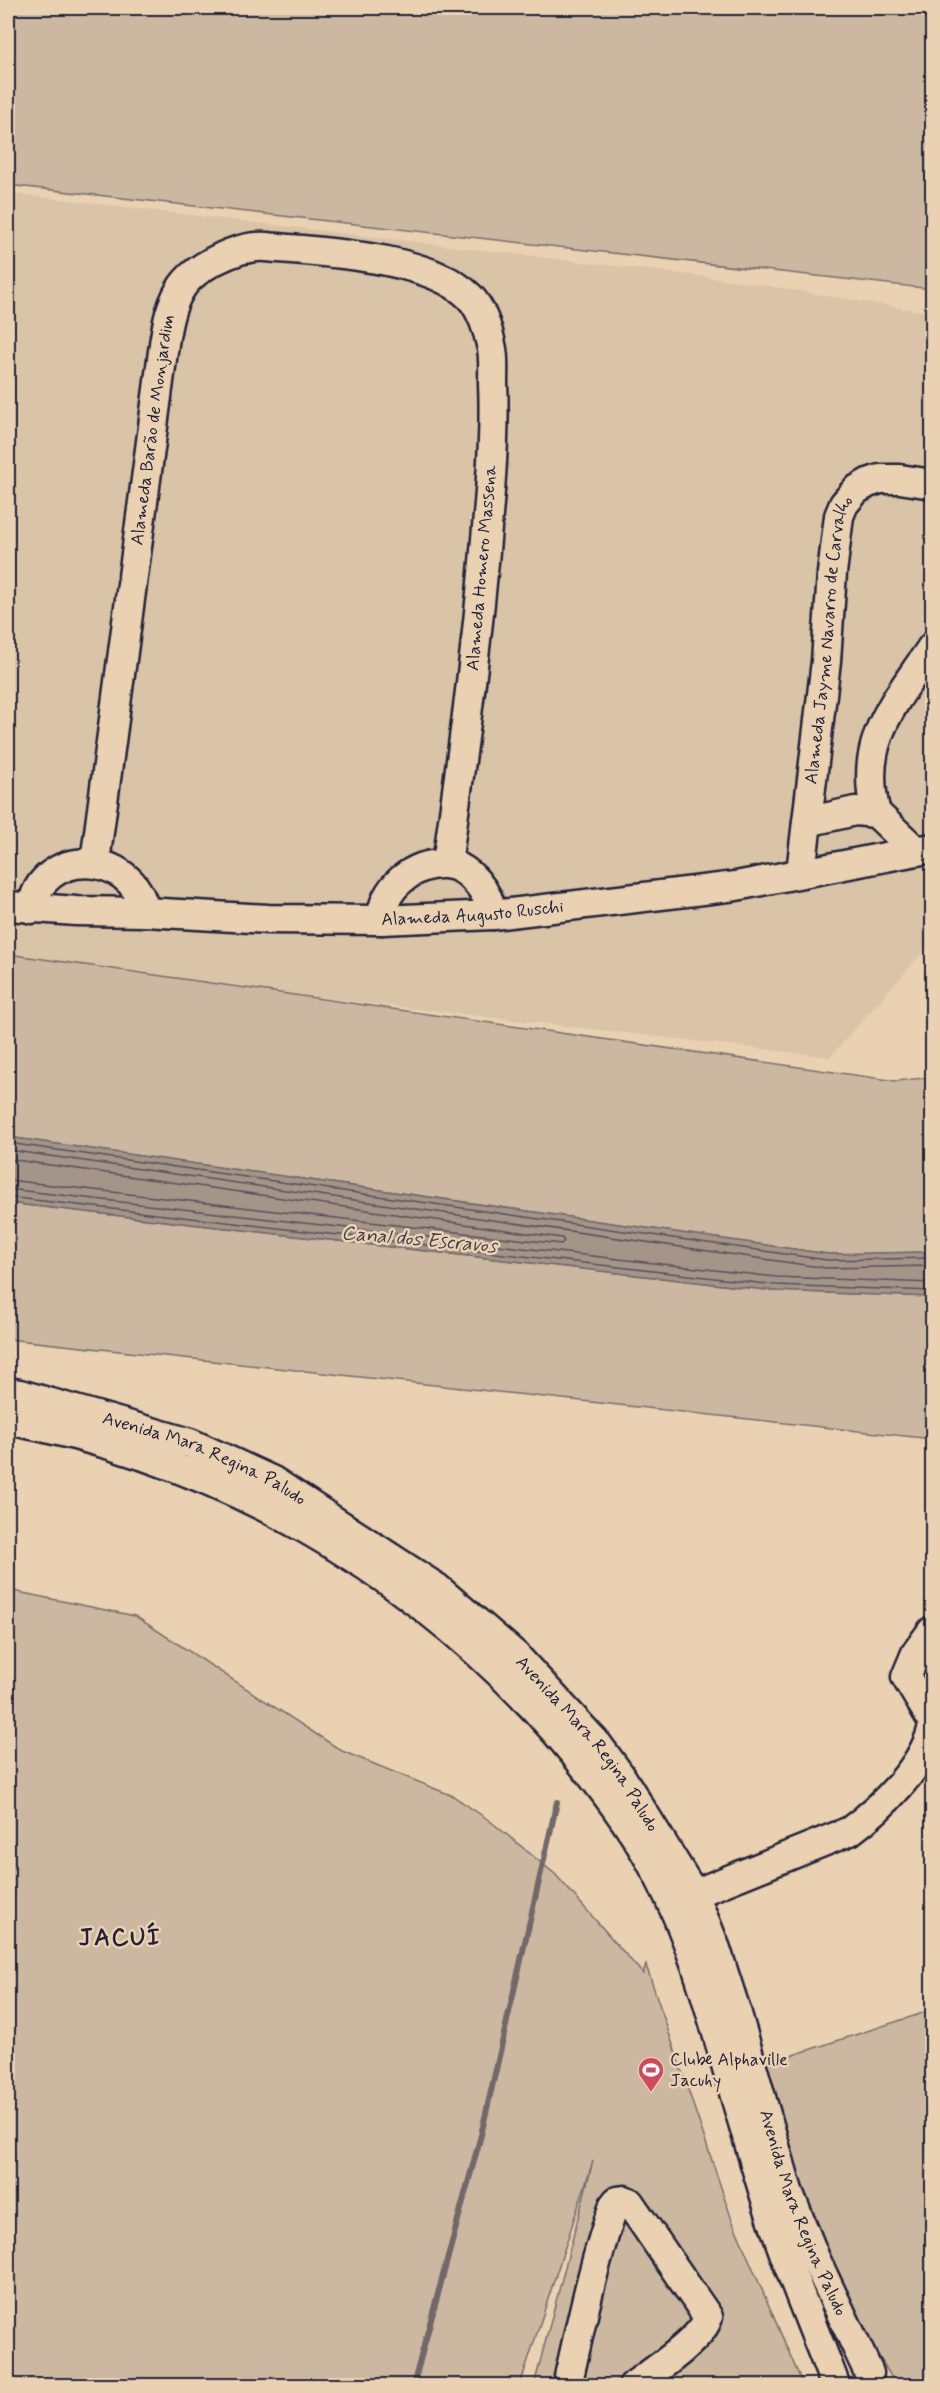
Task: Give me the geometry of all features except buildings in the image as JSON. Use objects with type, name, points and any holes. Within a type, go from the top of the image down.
[{"type":"street","name":"Alameda Barão de Monjardim","points":[[95,862],[164,344],[170,310],[181,287],[200,270],[227,254],[260,246],[354,256],[404,265],[435,275],[453,285]]},
{"type":"street","name":"Alameda Homero Massena","points":[[447,864],[479,626],[490,491],[494,402],[492,350],[483,319],[471,298],[453,285]]},
{"type":"street","name":"Alameda Jayme Navarro de Carvalho","points":[[801,872],[826,661],[832,573],[839,516],[844,504],[856,490],[868,483],[890,479],[933,484]]},
{"type":"street","points":[[876,813],[870,778],[875,740],[890,712],[933,647]]},
{"type":"street","points":[[807,822],[855,811],[876,813],[924,850]]},
{"type":"street","name":"Alameda Augusto Ruschi","points":[[20,907],[268,919],[382,920],[494,915],[736,886],[924,850]]},
{"type":"street","points":[[20,907],[34,897],[58,870],[73,864],[95,862],[127,878],[137,889],[145,912]]},
{"type":"street","points":[[382,920],[383,906],[391,891],[402,878],[423,867],[447,864],[462,870],[478,883],[492,906],[494,915]]},
{"type":"street","name":"Avenida Mara Regina Paludo","points":[[8,1392],[101,1416],[190,1443],[273,1481],[437,1588],[515,1655],[598,1745],[620,1775],[694,1894],[716,1949],[737,2014],[788,2192],[815,2258],[875,2379]]},
{"type":"street","name":"Avenida Mara Regina Paludo","points":[[8,1420],[52,1428],[156,1459],[247,1497],[352,1556],[424,1607],[460,1636],[501,1674],[583,1763],[616,1808],[657,1872],[673,1906],[692,1955],[772,2220],[834,2385]]},
{"type":"street","points":[[933,1631],[916,1653],[906,1677],[933,1720]]},
{"type":"street","points":[[694,1894],[850,1831],[865,1820],[906,1778],[923,1754],[933,1730]]},
{"type":"street","points":[[569,2377],[588,2287],[614,2205],[620,2200],[629,2202],[708,2317],[707,2324],[700,2332],[671,2358],[633,2385]]},
{"type":"street","points":[[834,2385],[849,2373],[875,2379]]},
{"type":"shaded area","points":[[8,8],[932,8],[932,289],[8,185]]},
{"type":"shaded area","points":[[8,193],[732,280],[932,313],[932,942],[830,1057],[8,961]]},
{"type":"shaded area","points":[[8,954],[896,1081],[932,1077],[932,1252],[828,1254],[8,1137]]},
{"type":"shaded area","points":[[8,1203],[775,1291],[932,1297],[932,1439],[8,1339]]},
{"type":"shaded area","points":[[8,1590],[135,1616],[342,1751],[453,1796],[490,1821],[555,1874],[643,1974],[646,1965],[732,2220],[803,2385],[534,2385],[593,2161],[520,2385],[8,2385]]},
{"type":"shaded area","points":[[932,2010],[932,2385],[896,2385],[842,2294],[817,2243],[759,2066]]},
{"type":"water","name":"Canal dos Escravos","points":[[8,1137],[828,1254],[932,1252],[932,1297],[775,1291],[8,1203]]},
{"type":"waterway","points":[[413,2386],[481,2135],[557,1802]]},
{"type":"place","name":"Clube Alphaville Jacuhy","points":[[651,2093]]},
{"type":"district","name":"JACUÍ","points":[[120,1938]]}]
